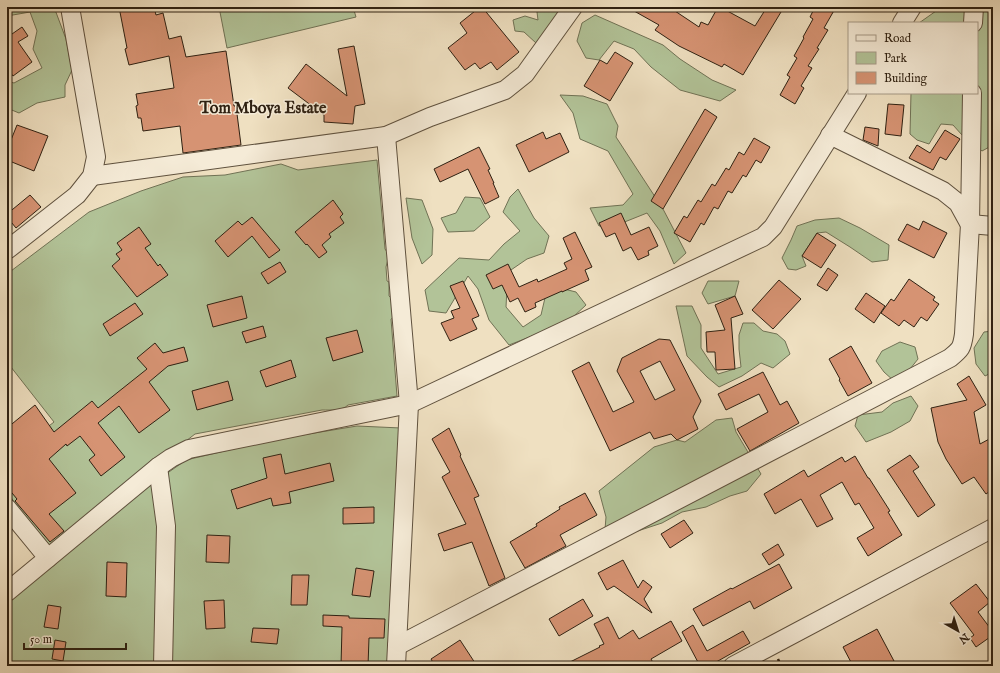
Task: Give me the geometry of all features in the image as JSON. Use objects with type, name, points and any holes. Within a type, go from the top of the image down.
[{"type":"street","points":[[7,250],[77,195],[92,176],[96,157],[70,7]]},
{"type":"street","points":[[92,176],[386,136],[430,117],[505,90],[525,74],[573,7]]},
{"type":"street","points":[[903,22],[912,7]]},
{"type":"street","points":[[973,22],[974,7]]},
{"type":"street","points":[[7,592],[158,466],[189,449],[409,404],[763,237],[773,227],[856,94]]},
{"type":"street","points":[[397,646],[950,358],[957,352],[962,347],[964,334],[970,224],[972,94]]},
{"type":"street","points":[[830,135],[943,191],[958,203],[970,224]]},
{"type":"street","points":[[386,136],[409,404],[396,666]]},
{"type":"street","points":[[970,224],[993,226]]},
{"type":"street","points":[[158,466],[166,526],[163,666]]},
{"type":"street","points":[[7,508],[48,558]]},
{"type":"street","points":[[733,666],[993,528]]},
{"type":"green space","points":[[7,7],[54,7],[66,39],[72,70],[65,85],[65,97],[37,103],[19,113],[7,108],[7,81],[14,83],[42,68],[33,49],[37,31],[30,12],[7,16]]},
{"type":"green space","points":[[219,7],[353,7],[356,17],[227,48]]},
{"type":"green space","points":[[540,7],[561,7],[549,29],[536,43],[524,32],[515,31],[513,20],[525,16],[538,20],[537,12]]},
{"type":"green space","points":[[954,7],[993,7],[993,145],[982,151],[962,135],[953,125],[941,124],[929,144],[917,140],[910,134],[911,94],[978,94],[978,22],[920,22],[936,11]]},
{"type":"green space","points":[[595,15],[663,45],[680,59],[712,80],[736,90],[720,101],[680,90],[651,67],[634,49],[614,41],[599,60],[586,58],[577,41],[582,23]]},
{"type":"green space","points":[[560,95],[583,96],[607,104],[618,126],[616,137],[663,209],[686,253],[674,264],[660,231],[647,213],[622,223],[599,226],[590,208],[623,205],[633,194],[608,151],[580,139],[573,113]]},
{"type":"green space","points":[[377,160],[385,249],[389,255],[386,267],[387,281],[389,282],[389,296],[396,303],[395,317],[391,319],[397,396],[348,405],[340,409],[322,410],[195,434],[48,548],[7,492],[7,459],[54,422],[7,362],[7,274],[89,212],[141,191],[183,177],[225,175],[281,164],[298,170]]},
{"type":"green space","points":[[518,189],[534,218],[549,236],[544,253],[527,259],[508,272],[506,307],[523,327],[541,315],[548,285],[576,292],[586,305],[572,318],[545,331],[509,345],[489,320],[478,289],[468,276],[446,313],[429,311],[425,290],[459,258],[489,260],[504,244],[520,231],[503,212],[510,197]]},
{"type":"green space","points":[[465,197],[480,198],[490,217],[474,231],[448,232],[441,218],[456,213]]},
{"type":"green space","points":[[406,198],[422,200],[433,229],[432,255],[422,264],[412,238]]},
{"type":"green space","points":[[839,218],[889,245],[888,260],[872,262],[826,232],[817,233],[802,256],[806,266],[796,270],[788,269],[782,258],[797,226],[815,220]]},
{"type":"green space","points":[[708,281],[739,281],[735,296],[708,304],[702,293]]},
{"type":"green space","points":[[676,306],[692,306],[701,325],[701,348],[718,374],[741,367],[739,335],[743,323],[754,323],[763,331],[777,334],[785,341],[790,354],[773,368],[761,363],[742,376],[719,387],[687,356]]},
{"type":"green space","points":[[993,331],[993,372],[985,376],[976,364],[974,348],[984,332]]},
{"type":"green space","points":[[900,342],[915,347],[918,359],[910,369],[894,381],[884,372],[876,361],[882,351]]},
{"type":"green space","points":[[911,396],[918,406],[910,421],[891,432],[866,442],[855,426],[858,415],[882,412],[893,403]]},
{"type":"green space","points":[[732,418],[736,432],[761,474],[747,491],[730,496],[706,507],[682,512],[662,523],[604,542],[606,517],[599,491],[654,447],[677,440],[685,442],[716,420]]},
{"type":"green space","points":[[357,426],[401,428],[389,666],[7,666],[7,597],[149,486],[186,460],[272,440]]},
{"type":"building","points":[[119,7],[154,7],[156,15],[163,13],[169,39],[181,36],[186,57],[226,51],[234,106],[236,106],[241,145],[183,153],[180,126],[143,131],[141,118],[138,118],[136,94],[174,88],[169,56],[129,65],[125,49],[127,48]]},
{"type":"building","points":[[482,7],[519,52],[497,70],[491,62],[480,69],[475,63],[465,70],[448,48],[467,33],[460,23]]},
{"type":"building","points":[[627,7],[669,7],[699,27],[701,22],[708,25],[718,7],[755,26],[767,7],[784,7],[743,75],[724,64],[722,67],[679,46],[655,30],[659,25]]},
{"type":"building","points":[[815,7],[836,7],[824,28],[828,30],[817,48],[819,49],[808,66],[812,68],[801,86],[804,88],[795,104],[780,95],[790,77],[787,75],[797,58],[794,56],[813,19],[810,17]]},
{"type":"building","points":[[7,26],[12,34],[22,27],[28,36],[18,42],[32,62],[13,76],[7,68]]},
{"type":"building","points":[[354,46],[365,104],[355,106],[353,124],[324,122],[324,115],[288,88],[306,64],[347,96],[338,49]]},
{"type":"building","points":[[615,52],[633,63],[610,101],[584,86],[600,60],[607,64]]},
{"type":"building","points":[[888,104],[904,105],[901,136],[885,134]]},
{"type":"building","points":[[705,109],[717,117],[663,209],[651,201]]},
{"type":"building","points":[[17,125],[48,136],[34,171],[7,160],[7,150]]},
{"type":"building","points":[[865,127],[879,129],[878,146],[863,140]]},
{"type":"building","points":[[945,130],[960,139],[946,160],[940,157],[933,170],[909,158],[917,145],[930,153]]},
{"type":"building","points":[[543,132],[546,139],[560,133],[569,152],[529,172],[516,145]]},
{"type":"building","points":[[754,138],[770,147],[761,163],[756,160],[746,177],[743,175],[732,193],[728,191],[718,209],[714,207],[704,225],[701,223],[690,242],[674,233],[684,216],[687,218],[698,200],[701,202],[712,184],[715,186],[726,168],[729,170],[739,152],[744,155]]},
{"type":"building","points":[[479,147],[490,169],[488,170],[499,197],[485,204],[468,169],[440,182],[434,169]]},
{"type":"building","points":[[30,195],[41,207],[16,228],[7,217],[7,214]]},
{"type":"building","points":[[333,200],[343,214],[340,217],[344,223],[329,234],[331,237],[322,245],[327,252],[319,258],[295,232]]},
{"type":"building","points":[[621,213],[631,235],[649,227],[658,246],[648,251],[649,255],[638,260],[631,247],[623,251],[615,233],[606,237],[599,223]]},
{"type":"building","points":[[252,217],[280,250],[269,258],[252,236],[228,257],[215,241],[238,221],[242,225]]},
{"type":"building","points":[[923,221],[947,233],[934,258],[898,240],[907,224],[919,230]]},
{"type":"building","points":[[139,227],[151,244],[145,248],[158,266],[160,264],[168,275],[137,297],[112,266],[120,259],[116,254],[122,250],[117,243]]},
{"type":"building","points":[[575,232],[592,267],[585,270],[589,280],[535,303],[536,307],[525,312],[518,298],[510,302],[502,285],[493,289],[486,275],[508,264],[519,287],[537,279],[538,282],[567,269],[564,263],[572,259],[563,238]]},
{"type":"building","points":[[817,233],[836,245],[821,268],[802,256]]},
{"type":"building","points":[[280,262],[286,272],[268,284],[261,273]]},
{"type":"building","points":[[828,268],[838,275],[827,291],[817,285]]},
{"type":"building","points":[[909,279],[935,297],[933,300],[939,304],[927,321],[921,317],[914,327],[904,320],[899,326],[881,313],[891,299],[894,301]]},
{"type":"building","points":[[779,280],[801,299],[773,329],[752,310]]},
{"type":"building","points":[[463,281],[479,316],[472,319],[477,329],[450,341],[441,323],[454,318],[451,311],[460,308],[450,286]]},
{"type":"building","points":[[866,293],[885,306],[874,323],[855,309]]},
{"type":"building","points":[[242,296],[247,318],[213,327],[207,305]]},
{"type":"building","points":[[735,296],[743,314],[731,318],[735,369],[716,370],[715,352],[707,352],[706,332],[725,330],[715,305]]},
{"type":"building","points":[[135,303],[143,314],[110,336],[103,324]]},
{"type":"building","points":[[263,326],[266,337],[246,343],[242,332]]},
{"type":"building","points":[[357,330],[363,352],[333,361],[326,338]]},
{"type":"building","points":[[659,339],[670,340],[701,401],[693,417],[698,429],[677,440],[671,434],[654,439],[650,432],[610,451],[572,371],[589,362],[613,412],[634,402],[617,371],[622,358]],"holes":[[[660,361],[675,390],[655,400],[640,371]]]},
{"type":"building","points":[[155,343],[163,353],[184,347],[188,361],[168,366],[149,382],[170,410],[139,433],[119,406],[98,423],[125,457],[101,476],[89,460],[95,455],[80,436],[67,446],[66,444],[49,459],[76,493],[49,514],[64,531],[50,542],[15,501],[17,499],[7,487],[7,428],[35,405],[54,432],[92,401],[98,408],[147,369],[137,358]]},
{"type":"building","points":[[851,346],[872,383],[848,396],[829,359]]},
{"type":"building","points":[[291,360],[296,377],[266,387],[260,371]]},
{"type":"building","points":[[763,372],[780,405],[787,401],[799,423],[750,451],[737,429],[768,412],[759,394],[726,410],[718,394]]},
{"type":"building","points":[[969,376],[986,405],[974,412],[980,444],[993,437],[993,489],[986,494],[974,477],[962,484],[946,459],[938,442],[931,408],[967,400],[957,384]]},
{"type":"building","points":[[228,381],[233,400],[197,410],[192,391]]},
{"type":"building","points":[[449,428],[461,455],[460,456],[479,496],[474,498],[505,578],[489,586],[472,542],[444,551],[438,534],[466,524],[442,477],[450,472],[432,439]]},
{"type":"building","points":[[281,454],[285,474],[330,463],[334,481],[289,492],[291,503],[273,506],[271,498],[237,509],[231,490],[267,478],[263,458]]},
{"type":"building","points":[[910,455],[919,467],[913,471],[935,505],[918,517],[887,470]]},
{"type":"building","points":[[855,456],[890,511],[888,512],[902,535],[868,556],[857,538],[874,528],[859,503],[855,505],[842,482],[820,495],[833,519],[817,527],[801,499],[775,514],[764,494],[804,470],[808,477],[842,457],[845,462]]},
{"type":"building","points":[[585,493],[597,515],[560,535],[566,546],[525,568],[510,542],[537,526],[536,524],[560,509],[559,507]]},
{"type":"building","points":[[374,507],[374,523],[343,524],[343,508]]},
{"type":"building","points":[[684,520],[693,533],[670,548],[661,534]]},
{"type":"building","points":[[207,535],[230,536],[229,563],[206,562]]},
{"type":"building","points":[[778,544],[784,555],[769,565],[762,554]]},
{"type":"building","points":[[623,560],[638,588],[643,580],[652,587],[644,599],[652,613],[614,586],[607,590],[598,573]]},
{"type":"building","points":[[107,562],[127,563],[126,597],[106,596]]},
{"type":"building","points":[[779,564],[792,588],[754,609],[750,601],[703,626],[693,609]]},
{"type":"building","points":[[356,568],[374,571],[370,597],[352,595]]},
{"type":"building","points":[[292,575],[309,575],[307,605],[291,605]]},
{"type":"building","points":[[976,584],[990,602],[978,612],[993,632],[993,635],[976,647],[970,638],[974,635],[950,603]]},
{"type":"building","points":[[583,599],[593,616],[559,636],[549,619]]},
{"type":"building","points":[[224,600],[225,628],[206,629],[204,601]]},
{"type":"building","points":[[48,605],[61,607],[58,629],[44,627]]},
{"type":"building","points":[[323,615],[349,616],[349,618],[385,619],[384,638],[369,638],[368,666],[341,666],[342,627],[323,626]]},
{"type":"building","points":[[608,617],[619,639],[633,630],[639,639],[671,621],[682,641],[651,659],[655,666],[562,666],[604,644],[594,624]]},
{"type":"building","points":[[693,625],[707,651],[743,631],[750,643],[709,666],[700,666],[682,632]]},
{"type":"building","points":[[253,628],[279,629],[277,644],[251,642]]},
{"type":"building","points":[[877,629],[894,661],[885,666],[853,666],[843,647]]},
{"type":"building","points":[[55,640],[66,642],[63,661],[52,659]]},
{"type":"building","points":[[460,640],[477,666],[435,666],[431,659]]},
{"type":"district","name":"Tom Mboya Estate","points":[[263,107]]}]
